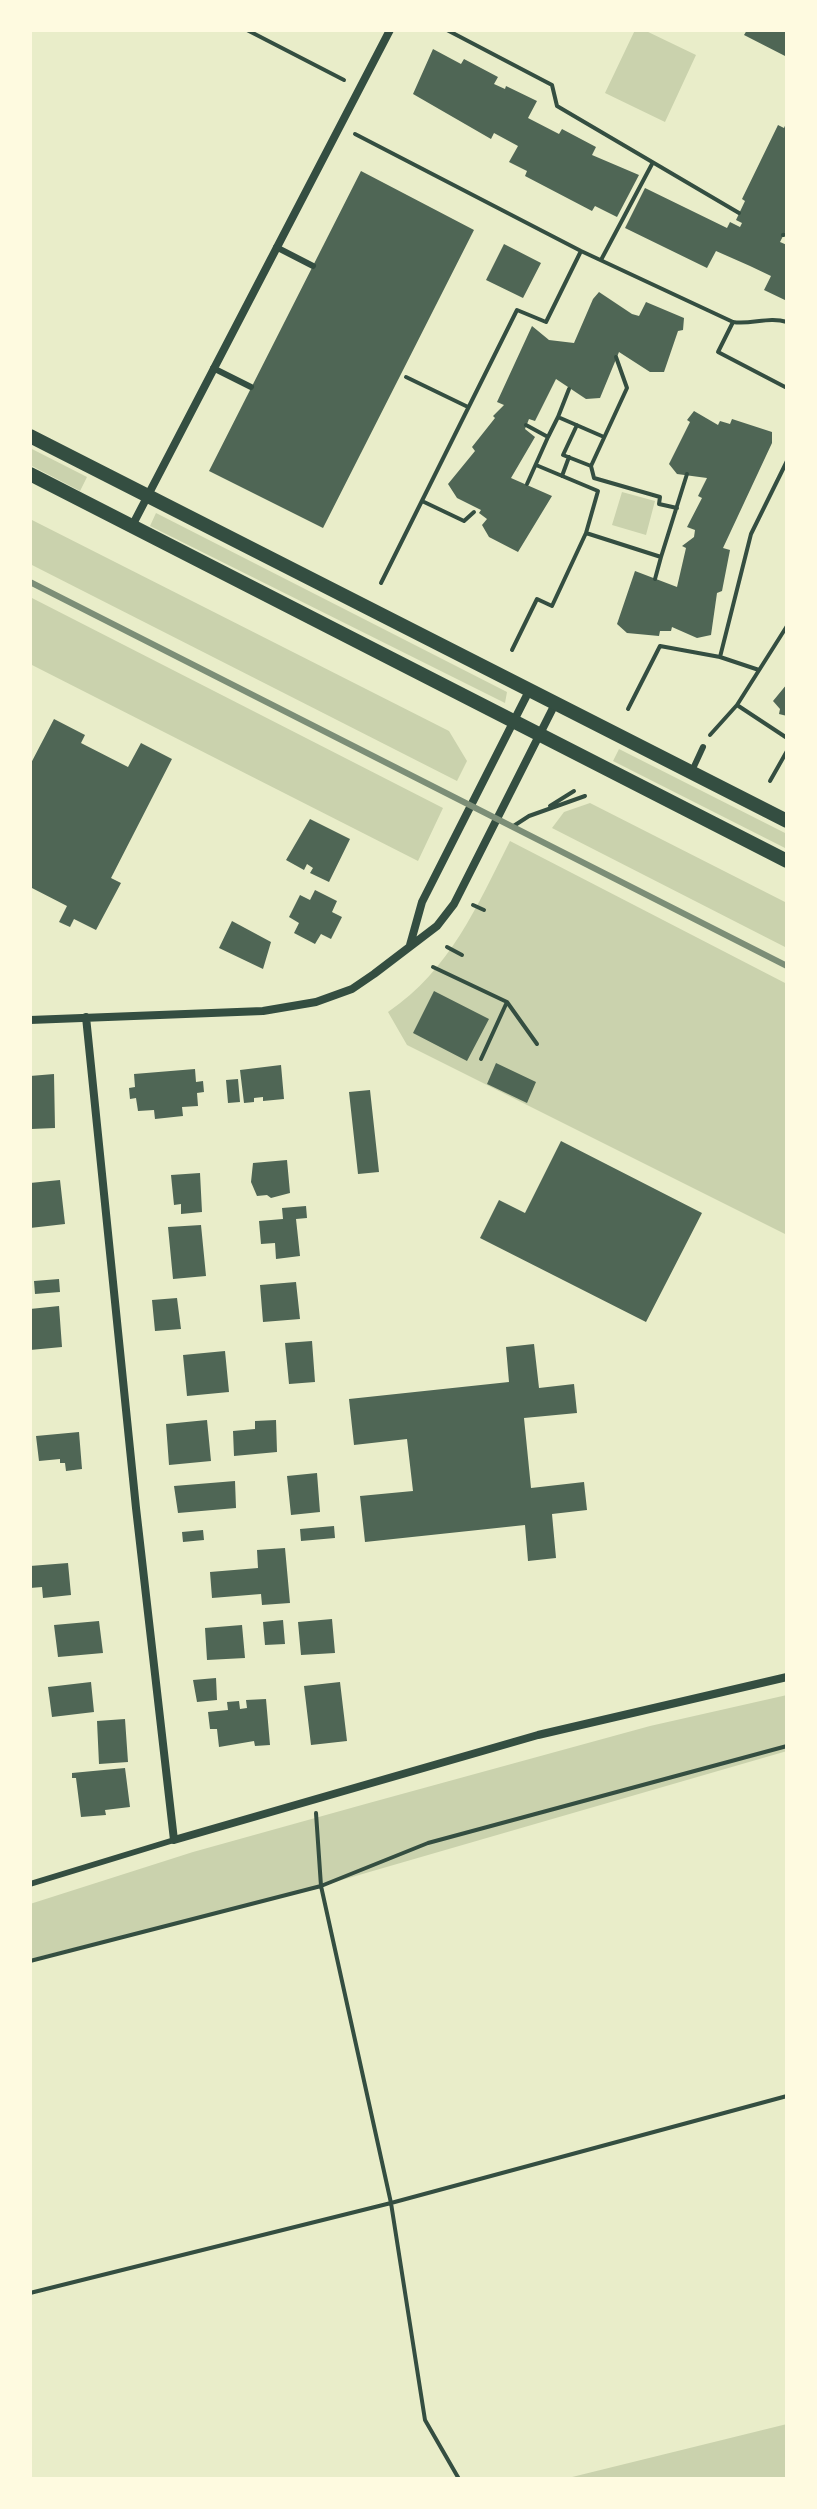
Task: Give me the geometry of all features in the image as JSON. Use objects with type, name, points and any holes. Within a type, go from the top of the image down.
[{"type":"street","points":[[132,526],[390,30]]},
{"type":"street","points":[[30,436],[787,821]]},
{"type":"street","points":[[30,474],[787,861]]},
{"type":"street","points":[[410,945],[422,902],[529,691]]},
{"type":"street","points":[[30,1020],[263,1011],[308,1004],[352,989],[437,926],[454,904],[555,704]]},
{"type":"street","points":[[86,1017],[136,1508],[174,1840],[538,1735],[787,1677]]},
{"type":"lane","points":[[276,247],[313,266]]},
{"type":"lane","points":[[213,368],[251,387]]},
{"type":"lane","points":[[691,773],[703,747]]},
{"type":"lane","points":[[30,1884],[174,1840]]},
{"type":"path","points":[[247,30],[344,80]]},
{"type":"path","points":[[447,30],[552,85],[557,106],[739,213]]},
{"type":"path","points":[[351,132],[581,251],[733,322],[746,324],[773,319],[787,322]]},
{"type":"path","points":[[601,260],[652,164]]},
{"type":"path","points":[[381,583],[517,310],[546,322],[581,251]]},
{"type":"path","points":[[733,322],[718,352],[787,388]]},
{"type":"path","points":[[616,357],[627,388],[591,466],[594,478],[660,497],[659,504],[677,508]]},
{"type":"path","points":[[406,377],[468,407]]},
{"type":"path","points":[[527,484],[569,389]]},
{"type":"path","points":[[558,417],[604,437]]},
{"type":"path","points":[[526,425],[548,437]]},
{"type":"path","points":[[577,425],[563,455],[591,466]]},
{"type":"path","points":[[562,476],[569,457]]},
{"type":"path","points":[[720,657],[751,534],[787,461]]},
{"type":"path","points":[[536,465],[598,491]]},
{"type":"path","points":[[655,579],[687,474]]},
{"type":"path","points":[[512,650],[537,599],[552,606],[586,533],[602,479]]},
{"type":"path","points":[[422,501],[464,521],[474,512]]},
{"type":"path","points":[[586,533],[661,557]]},
{"type":"path","points":[[703,747],[737,705],[787,626]]},
{"type":"path","points":[[628,709],[660,646],[720,657],[759,670]]},
{"type":"path","points":[[737,705],[787,738]]},
{"type":"path","points":[[770,781],[787,751]]},
{"type":"path","points":[[542,812],[574,791]]},
{"type":"path","points":[[512,827],[585,796]]},
{"type":"path","points":[[473,905],[484,910]]},
{"type":"path","points":[[447,947],[462,955]]},
{"type":"path","points":[[433,967],[507,1002],[537,1044]]},
{"type":"path","points":[[481,1059],[507,1002]]},
{"type":"path","points":[[30,1961],[321,1886],[428,1843],[787,1746]]},
{"type":"path","points":[[315,1799],[321,1886],[391,2203],[425,2420],[459,2479]]},
{"type":"path","points":[[30,2293],[391,2203],[787,2096]]},
{"type":"green space","points":[[635,30],[644,30],[696,55],[665,122],[605,93]]},
{"type":"green space","points":[[30,448],[87,477],[80,491],[30,465]]},
{"type":"green space","points":[[622,492],[655,501],[646,535],[612,525]]},
{"type":"green space","points":[[156,513],[507,692],[505,703],[150,526]]},
{"type":"green space","points":[[30,519],[449,731],[467,761],[457,781],[30,564]]},
{"type":"green space","points":[[30,597],[443,808],[418,861],[30,664]]},
{"type":"green space","points":[[619,749],[787,834],[787,849],[613,761]]},
{"type":"green space","points":[[590,803],[787,903],[787,948],[552,828],[564,812]]},
{"type":"green space","points":[[510,841],[787,984],[787,1235],[407,1045],[388,1012],[429,977],[445,957],[473,913]]},
{"type":"green space","points":[[787,1695],[787,1751],[321,1886],[30,1959],[30,1904],[193,1852],[369,1803],[650,1726]]},
{"type":"green space","points":[[787,2424],[787,2479],[564,2479]]},
{"type":"building","points":[[747,30],[787,30],[787,57],[744,35]]},
{"type":"building","points":[[433,49],[461,64],[464,59],[498,77],[494,84],[505,89],[506,86],[537,101],[528,118],[559,134],[562,129],[596,147],[592,155],[639,175],[617,217],[595,206],[592,211],[525,176],[527,171],[509,162],[518,146],[494,133],[491,139],[413,94]]},
{"type":"building","points":[[787,121],[787,228],[780,242],[787,245],[787,301],[764,290],[771,276],[750,266],[716,251],[707,268],[625,228],[645,188],[727,228],[730,222],[740,227],[742,223],[736,220],[745,201],[742,199],[778,125],[784,128]]},
{"type":"building","points":[[361,171],[474,230],[323,528],[209,471]]},
{"type":"building","points":[[504,244],[541,263],[523,298],[486,280]]},
{"type":"building","points":[[599,292],[632,314],[639,316],[646,302],[684,318],[683,330],[678,331],[664,372],[650,372],[619,352],[600,398],[586,399],[556,379],[535,421],[529,419],[525,429],[535,437],[511,478],[552,496],[518,552],[489,537],[482,525],[487,519],[479,513],[481,510],[457,498],[448,484],[475,451],[472,447],[504,405],[497,402],[532,326],[549,340],[574,343]]},
{"type":"building","points":[[694,411],[718,425],[720,421],[730,424],[732,419],[772,432],[772,443],[723,548],[730,550],[722,591],[717,593],[711,635],[697,638],[672,627],[671,631],[660,631],[659,636],[627,633],[617,624],[635,571],[677,587],[686,548],[682,546],[694,537],[695,530],[687,527],[702,498],[698,496],[707,478],[677,474],[669,464],[690,422],[687,420]]},
{"type":"building","points":[[787,684],[787,716],[779,714],[780,709],[773,701]]},
{"type":"building","points":[[54,719],[85,735],[81,743],[128,767],[141,743],[172,759],[111,878],[121,883],[96,930],[74,919],[70,927],[59,922],[67,906],[30,887],[30,765]]},
{"type":"building","points":[[310,819],[350,839],[329,882],[310,873],[313,868],[307,864],[304,870],[286,860]]},
{"type":"building","points":[[315,890],[337,901],[332,912],[342,917],[331,939],[321,934],[315,944],[294,933],[299,923],[289,917],[300,895],[310,900]]},
{"type":"building","points":[[232,921],[271,942],[263,969],[219,948]]},
{"type":"building","points":[[434,991],[489,1019],[467,1061],[413,1033]]},
{"type":"building","points":[[496,1063],[536,1082],[527,1103],[487,1084]]},
{"type":"building","points":[[281,1065],[284,1099],[263,1101],[263,1097],[244,1103],[240,1070]]},
{"type":"building","points":[[195,1069],[196,1082],[203,1081],[204,1092],[197,1093],[198,1106],[182,1107],[183,1116],[155,1119],[154,1110],[138,1111],[136,1098],[130,1099],[129,1088],[135,1087],[134,1074]]},
{"type":"building","points":[[54,1074],[55,1128],[31,1129],[30,1076]]},
{"type":"building","points":[[238,1079],[240,1102],[228,1103],[226,1080]]},
{"type":"building","points":[[370,1090],[379,1172],[358,1174],[349,1092]]},
{"type":"building","points":[[561,1141],[702,1213],[646,1322],[480,1238],[499,1200],[525,1213]]},
{"type":"building","points":[[287,1160],[290,1193],[271,1198],[267,1195],[257,1196],[251,1182],[253,1163]]},
{"type":"building","points":[[200,1173],[202,1212],[181,1214],[181,1204],[174,1205],[171,1175]]},
{"type":"building","points":[[60,1180],[65,1224],[30,1228],[30,1183]]},
{"type":"building","points":[[306,1206],[307,1218],[296,1219],[300,1256],[276,1259],[275,1243],[261,1244],[259,1221],[283,1219],[282,1208]]},
{"type":"building","points":[[201,1225],[206,1276],[173,1279],[168,1227]]},
{"type":"building","points":[[59,1279],[60,1292],[35,1294],[34,1281]]},
{"type":"building","points":[[296,1282],[300,1319],[263,1322],[260,1285]]},
{"type":"building","points":[[177,1298],[181,1329],[155,1331],[152,1300]]},
{"type":"building","points":[[59,1306],[62,1347],[30,1350],[30,1309]]},
{"type":"building","points":[[312,1341],[315,1382],[289,1384],[285,1343]]},
{"type":"building","points":[[534,1344],[539,1388],[574,1384],[577,1413],[524,1418],[531,1488],[584,1482],[587,1510],[552,1514],[556,1558],[528,1561],[525,1525],[365,1542],[360,1496],[413,1491],[407,1439],[354,1445],[349,1399],[509,1382],[506,1347]]},
{"type":"building","points":[[225,1351],[229,1392],[187,1396],[183,1355]]},
{"type":"building","points":[[207,1420],[211,1461],[169,1465],[166,1424]]},
{"type":"building","points":[[276,1420],[277,1452],[234,1456],[233,1431],[255,1429],[255,1421]]},
{"type":"building","points":[[79,1432],[82,1469],[66,1471],[65,1463],[60,1463],[60,1459],[39,1461],[36,1436]]},
{"type":"building","points":[[317,1473],[320,1512],[291,1515],[287,1476]]},
{"type":"building","points":[[235,1481],[236,1508],[178,1513],[174,1486]]},
{"type":"building","points":[[334,1526],[335,1538],[301,1541],[300,1529]]},
{"type":"building","points":[[203,1530],[204,1540],[183,1542],[182,1532]]},
{"type":"building","points":[[285,1548],[290,1603],[262,1605],[261,1594],[212,1598],[210,1572],[258,1568],[257,1550]]},
{"type":"building","points":[[68,1563],[71,1595],[43,1598],[42,1587],[30,1588],[30,1566]]},
{"type":"building","points":[[332,1619],[335,1653],[301,1655],[298,1622]]},
{"type":"building","points":[[283,1620],[285,1644],[265,1645],[263,1622]]},
{"type":"building","points":[[99,1621],[103,1653],[58,1657],[54,1625]]},
{"type":"building","points":[[242,1625],[245,1658],[207,1660],[205,1628]]},
{"type":"building","points":[[216,1678],[217,1700],[197,1702],[193,1680]]},
{"type":"building","points":[[91,1682],[94,1712],[52,1717],[48,1687]]},
{"type":"building","points":[[340,1682],[347,1741],[311,1745],[304,1686]]},
{"type":"building","points":[[266,1699],[270,1745],[255,1746],[254,1741],[219,1747],[217,1729],[210,1729],[208,1712],[228,1710],[227,1702],[239,1701],[240,1709],[247,1708],[246,1700]]},
{"type":"building","points":[[125,1719],[128,1762],[99,1764],[97,1721]]},
{"type":"building","points":[[125,1768],[130,1807],[105,1810],[106,1815],[81,1817],[76,1778],[72,1778],[72,1773]]},
{"type":"railway","points":[[30,582],[787,966]]}]
